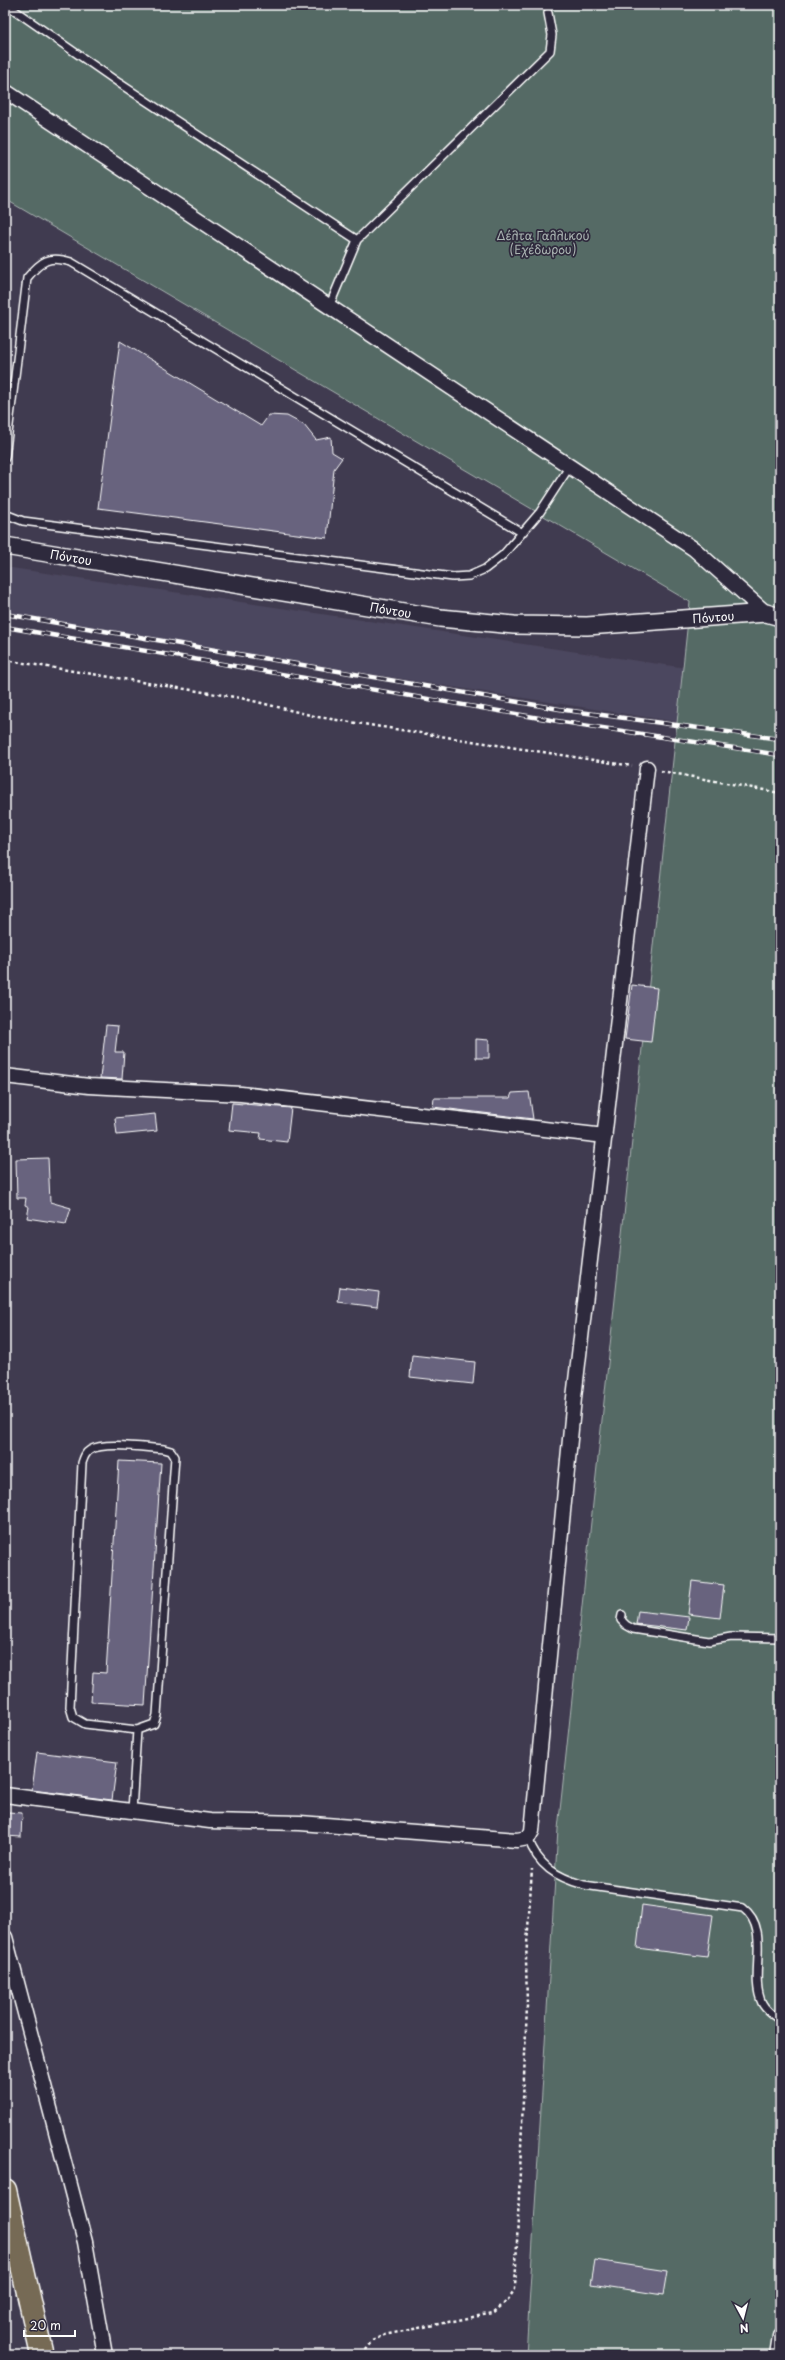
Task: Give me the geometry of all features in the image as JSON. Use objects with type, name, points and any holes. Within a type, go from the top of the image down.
[{"type":"highway","points":[[5,2190],[42,2355]]},
{"type":"street","points":[[5,91],[694,548],[773,615]]},
{"type":"street","name":"Πόντου","points":[[5,546],[440,618],[514,625],[587,626],[773,615]]},
{"type":"street","points":[[5,1795],[210,1821],[300,1823],[517,1840],[528,1838],[532,1831],[558,1557],[647,768]]},
{"type":"street","points":[[5,1076],[89,1086],[241,1094],[605,1136]]},
{"type":"street","points":[[5,1937],[84,2242],[105,2355]]},
{"type":"street","points":[[777,2355],[780,2336]]},
{"type":"lane","points":[[7,5],[119,83],[356,240]]},
{"type":"lane","points":[[330,306],[356,240],[543,59],[552,44],[548,13]]},
{"type":"lane","points":[[5,458],[27,278],[45,260],[58,258],[71,262],[521,532]]},
{"type":"lane","points":[[5,514],[24,521],[453,577],[469,576],[485,568],[503,555],[521,532],[540,512],[570,466]]},
{"type":"lane","points":[[102,1446],[164,1449],[171,1451],[175,1457],[157,1715],[154,1724],[136,1730],[85,1724],[73,1717],[70,1707],[82,1463],[85,1454],[91,1449],[102,1446]]},
{"type":"lane","points":[[622,1615],[621,1620],[632,1629],[709,1641],[731,1637],[780,1638]]},
{"type":"lane","points":[[132,1811],[136,1730]]},
{"type":"lane","points":[[528,1838],[533,1853],[541,1864],[555,1875],[584,1885],[743,1908],[751,1914],[756,1925],[759,1991],[762,2003],[780,2020]]},
{"type":"path","points":[[5,660],[241,698],[318,717],[647,768],[780,793]]},
{"type":"path","points":[[361,2355],[372,2342],[384,2335],[493,2313],[507,2301],[515,2289],[527,2006],[526,1958],[533,1853]]},
{"type":"shaded area","points":[[5,567],[780,682],[780,738],[5,617]]},
{"type":"green space","name":"Δέλτα Γαλλικού (Εχέδωρου)","points":[[5,5],[780,5],[780,2355],[526,2355],[558,1829],[690,602],[5,199]]},
{"type":"building","points":[[120,341],[261,426],[269,415],[287,416],[304,425],[316,440],[331,437],[332,452],[342,458],[334,469],[327,538],[98,508]]},
{"type":"building","points":[[632,985],[657,988],[651,1042],[625,1039]]},
{"type":"building","points":[[106,1025],[118,1026],[115,1052],[124,1052],[122,1079],[100,1078]]},
{"type":"building","points":[[476,1039],[489,1040],[489,1058],[476,1058]]},
{"type":"building","points":[[529,1092],[533,1119],[433,1107],[434,1098],[510,1098],[512,1093]]},
{"type":"building","points":[[232,1103],[291,1108],[287,1142],[260,1139],[261,1133],[229,1130]]},
{"type":"building","points":[[155,1114],[157,1131],[117,1135],[115,1118]]},
{"type":"building","points":[[48,1158],[50,1202],[71,1208],[66,1224],[27,1218],[29,1207],[25,1205],[26,1198],[17,1198],[16,1159]]},
{"type":"building","points":[[340,1287],[379,1292],[377,1307],[338,1302]]},
{"type":"building","points":[[412,1355],[475,1362],[473,1384],[410,1377]]},
{"type":"building","points":[[119,1461],[161,1463],[145,1705],[91,1702],[93,1672],[106,1673]]},
{"type":"building","points":[[692,1581],[724,1585],[720,1618],[688,1614]]},
{"type":"building","points":[[638,1611],[689,1617],[687,1630],[636,1624]]},
{"type":"building","points":[[37,1752],[117,1762],[112,1800],[32,1790]]},
{"type":"building","points":[[8,1812],[22,1813],[21,1837],[5,1836],[5,1818],[7,1818]]},
{"type":"building","points":[[642,1905],[713,1915],[707,1957],[637,1948]]},
{"type":"building","points":[[595,2260],[667,2271],[663,2295],[591,2284]]},
{"type":"railway","points":[[5,614],[565,710],[780,739]]},
{"type":"railway","points":[[5,627],[563,722],[780,755]]}]
